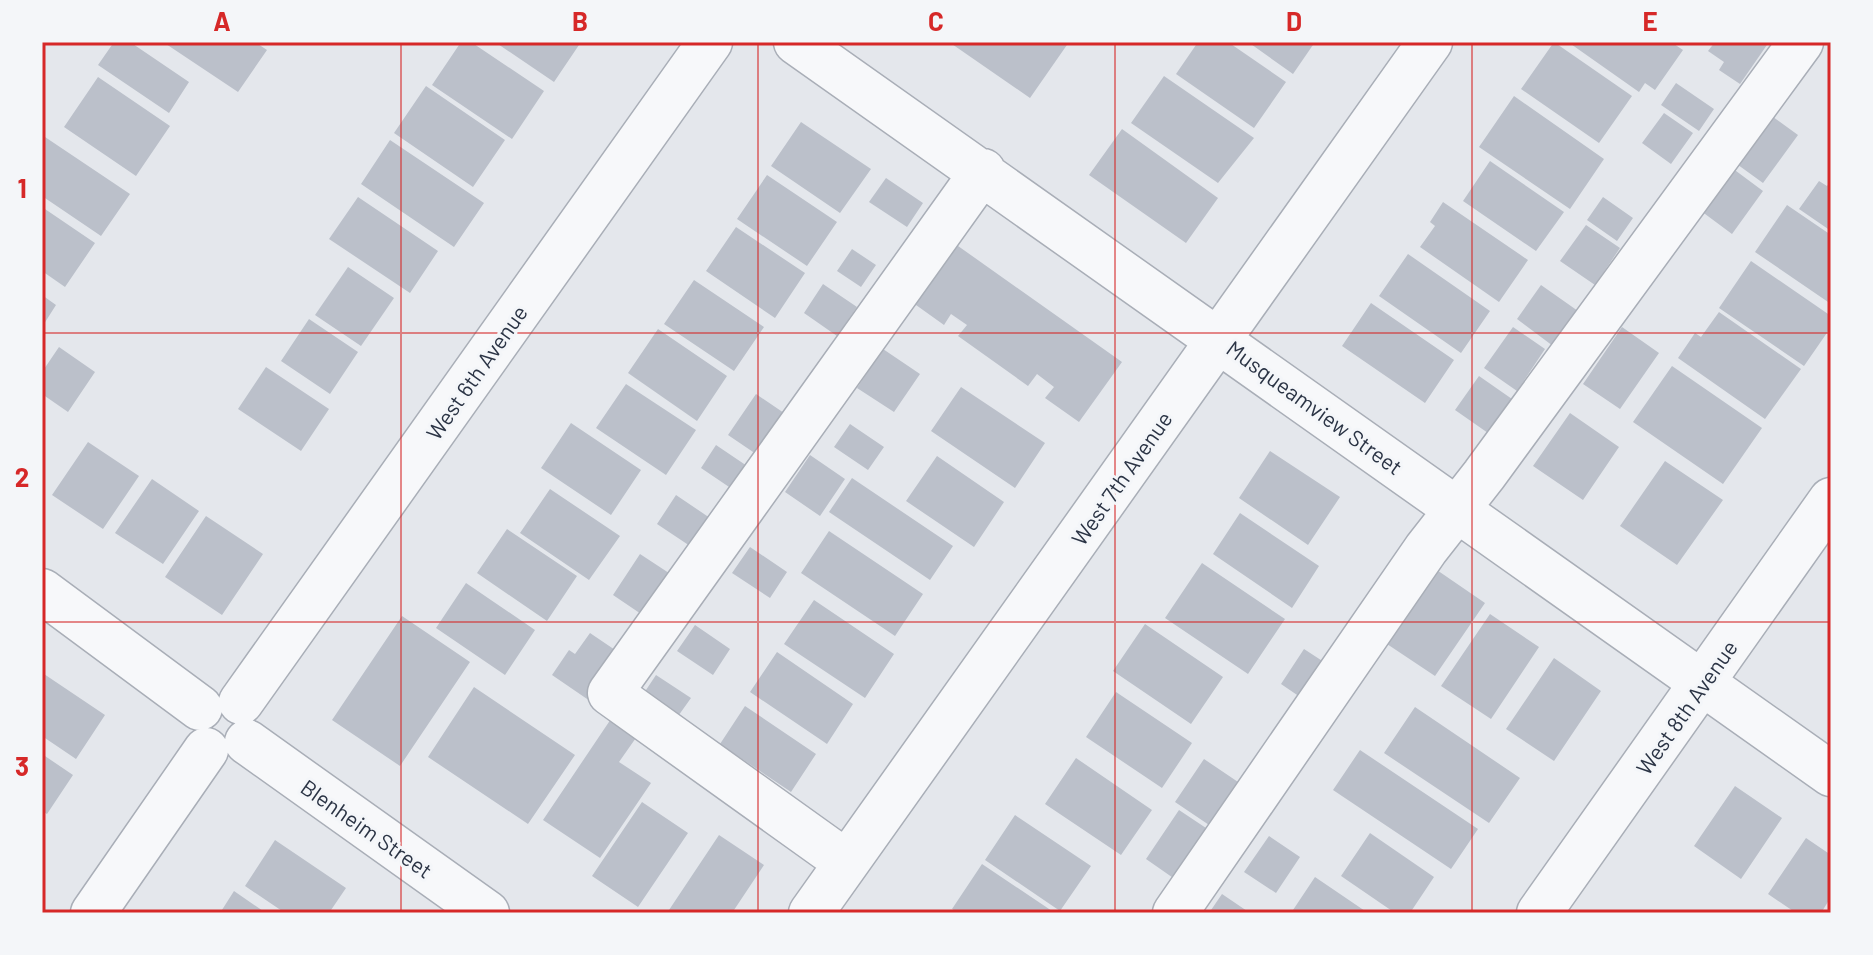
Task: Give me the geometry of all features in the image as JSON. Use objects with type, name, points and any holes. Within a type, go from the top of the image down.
[{"type":"street","name":"West 6th Avenue","points":[[93,913],[710,42]]},
{"type":"street","name":"Musqueamview Street","points":[[796,42],[983,171],[1831,774]]},
{"type":"street","name":"West 7th Avenue","points":[[811,913],[1430,42]]},
{"type":"street","points":[[1175,913],[1426,549],[1801,42]]},
{"type":"street","points":[[846,862],[610,693],[983,171]]},
{"type":"street","name":"West 8th Avenue","points":[[1539,913],[1831,500]]},
{"type":"street","name":"Blenheim Street","points":[[42,591],[474,909]]},
{"type":"building","points":[[114,42],[130,42],[189,82],[169,113],[98,65]]},
{"type":"building","points":[[163,42],[255,42],[267,50],[238,92]]},
{"type":"building","points":[[461,42],[471,42],[544,91],[512,139],[432,85]]},
{"type":"building","points":[[495,42],[581,42],[554,82]]},
{"type":"building","points":[[949,42],[1069,42],[1030,98]]},
{"type":"building","points":[[1198,42],[1228,42],[1286,82],[1254,128],[1176,74]]},
{"type":"building","points":[[1248,42],[1315,42],[1293,74]]},
{"type":"building","points":[[1554,42],[1632,96],[1599,143],[1521,89]]},
{"type":"building","points":[[1568,42],[1671,42],[1683,50],[1655,90],[1645,83],[1639,92]]},
{"type":"building","points":[[1715,42],[1769,42],[1740,84],[1719,70],[1724,62],[1708,51]]},
{"type":"building","points":[[1164,76],[1254,138],[1218,183],[1131,123]]},
{"type":"building","points":[[98,77],[170,126],[136,176],[64,127]]},
{"type":"building","points":[[1676,83],[1714,109],[1699,131],[1661,105]]},
{"type":"building","points":[[426,86],[505,140],[473,187],[394,133]]},
{"type":"building","points":[[1514,96],[1604,159],[1570,209],[1479,147]]},
{"type":"building","points":[[1664,113],[1693,133],[1671,164],[1642,143]]},
{"type":"building","points":[[1769,114],[1798,135],[1763,183],[1734,162]]},
{"type":"building","points":[[801,122],[871,169],[840,213],[771,166]]},
{"type":"building","points":[[1122,129],[1218,198],[1186,243],[1089,175]]},
{"type":"building","points":[[45,137],[130,194],[101,236],[42,196],[42,142]]},
{"type":"building","points":[[390,140],[484,203],[454,247],[361,184]]},
{"type":"building","points":[[1490,161],[1564,212],[1536,251],[1463,201]]},
{"type":"building","points":[[1728,165],[1763,191],[1732,234],[1697,208]]},
{"type":"building","points":[[767,175],[837,222],[807,266],[737,219]]},
{"type":"building","points":[[886,178],[923,203],[907,227],[869,202]]},
{"type":"building","points":[[1819,181],[1827,186],[1831,181],[1831,231],[1799,209]]},
{"type":"building","points":[[358,197],[438,251],[410,293],[329,239]]},
{"type":"building","points":[[1603,197],[1633,218],[1617,241],[1587,220]]},
{"type":"building","points":[[1443,202],[1528,260],[1499,302],[1420,247],[1435,226],[1430,222]]},
{"type":"building","points":[[1787,205],[1831,235],[1831,304],[1755,252]]},
{"type":"building","points":[[42,207],[95,243],[65,287],[42,271]]},
{"type":"building","points":[[1586,225],[1620,248],[1595,285],[1560,261]]},
{"type":"building","points":[[736,227],[805,273],[775,318],[706,271]]},
{"type":"building","points":[[951,241],[1122,362],[1079,422],[1045,398],[1054,387],[1037,374],[1028,386],[958,336],[967,325],[951,314],[944,325],[909,300]]},
{"type":"building","points":[[852,249],[876,265],[861,287],[837,271]]},
{"type":"building","points":[[1408,254],[1490,311],[1461,353],[1379,296]]},
{"type":"building","points":[[1751,261],[1831,316],[1831,327],[1804,366],[1719,308]]},
{"type":"building","points":[[348,267],[394,298],[361,346],[315,315]]},
{"type":"building","points":[[694,280],[764,327],[734,371],[664,324]]},
{"type":"building","points":[[823,284],[857,307],[837,336],[804,313]]},
{"type":"building","points":[[1541,285],[1578,311],[1553,346],[1517,319]]},
{"type":"building","points":[[42,295],[56,305],[42,327]]},
{"type":"building","points":[[1371,303],[1454,360],[1425,403],[1342,346]]},
{"type":"building","points":[[1719,312],[1801,369],[1765,419],[1678,358],[1695,333],[1701,337]]},
{"type":"building","points":[[309,319],[358,352],[330,394],[281,361]]},
{"type":"building","points":[[1513,327],[1545,349],[1517,391],[1484,368]]},
{"type":"building","points":[[1622,327],[1659,353],[1620,409],[1583,384]]},
{"type":"building","points":[[658,329],[727,376],[697,421],[628,373]]},
{"type":"building","points":[[59,347],[95,372],[68,412],[42,394],[42,372]]},
{"type":"building","points":[[883,349],[920,374],[894,412],[857,388]]},
{"type":"building","points":[[1672,366],[1762,428],[1723,484],[1633,422]]},
{"type":"building","points":[[266,367],[329,409],[301,451],[238,409]]},
{"type":"building","points":[[1479,376],[1512,399],[1488,433],[1455,410]]},
{"type":"building","points":[[626,384],[696,430],[666,475],[596,428]]},
{"type":"building","points":[[961,387],[1045,443],[1015,488],[931,431]]},
{"type":"building","points":[[756,394],[784,413],[756,454],[728,435]]},
{"type":"building","points":[[1570,413],[1619,447],[1583,500],[1533,466]]},
{"type":"building","points":[[571,423],[641,470],[611,515],[541,468]]},
{"type":"building","points":[[850,424],[884,447],[868,470],[834,447]]},
{"type":"building","points":[[88,442],[139,476],[103,529],[52,495]]},
{"type":"building","points":[[716,445],[750,468],[735,491],[701,468]]},
{"type":"building","points":[[1270,451],[1340,497],[1308,545],[1239,498]]},
{"type":"building","points":[[810,455],[845,479],[820,516],[785,492]]},
{"type":"building","points":[[937,456],[1004,502],[974,547],[906,501]]},
{"type":"building","points":[[1665,461],[1723,500],[1677,565],[1620,526]]},
{"type":"building","points":[[852,478],[953,546],[930,580],[829,512]]},
{"type":"building","points":[[152,479],[199,511],[163,564],[115,533]]},
{"type":"building","points":[[550,489],[620,536],[589,580],[520,533]]},
{"type":"building","points":[[676,495],[710,518],[690,546],[657,524]]},
{"type":"building","points":[[1240,513],[1319,566],[1292,608],[1213,554]]},
{"type":"building","points":[[206,516],[263,554],[222,615],[165,577]]},
{"type":"building","points":[[507,529],[577,576],[547,621],[477,573]]},
{"type":"building","points":[[829,531],[923,594],[895,636],[801,573]]},
{"type":"building","points":[[750,547],[787,572],[770,598],[732,573]]},
{"type":"building","points":[[640,554],[675,577],[647,618],[613,595]]},
{"type":"building","points":[[1202,563],[1285,619],[1248,674],[1165,618]]},
{"type":"building","points":[[1431,566],[1485,603],[1435,676],[1381,640]]},
{"type":"building","points":[[466,583],[535,630],[505,675],[436,628]]},
{"type":"building","points":[[814,600],[894,654],[865,698],[784,644]]},
{"type":"building","points":[[1490,614],[1539,647],[1491,719],[1441,686]]},
{"type":"building","points":[[402,616],[470,662],[400,766],[332,720]]},
{"type":"building","points":[[1145,624],[1223,677],[1191,724],[1113,671]]},
{"type":"building","points":[[695,625],[730,649],[713,675],[677,651]]},
{"type":"building","points":[[590,633],[621,654],[590,701],[552,675],[569,650],[575,654]]},
{"type":"building","points":[[1304,649],[1327,664],[1303,699],[1281,684]]},
{"type":"building","points":[[777,652],[853,704],[827,744],[750,692]]},
{"type":"building","points":[[1554,658],[1601,691],[1554,761],[1506,729]]},
{"type":"building","points":[[44,674],[105,715],[76,759],[42,736]]},
{"type":"building","points":[[656,675],[691,698],[676,719],[642,696]]},
{"type":"building","points":[[474,687],[575,755],[528,824],[428,757]]},
{"type":"building","points":[[1116,692],[1192,743],[1162,788],[1086,737]]},
{"type":"building","points":[[745,706],[816,754],[791,792],[720,744]]},
{"type":"building","points":[[619,707],[645,725],[619,762],[651,783],[600,858],[543,820]]},
{"type":"building","points":[[1415,707],[1520,778],[1489,823],[1384,753]]},
{"type":"building","points":[[1360,750],[1478,829],[1451,869],[1333,790]]},
{"type":"building","points":[[42,754],[73,775],[47,814],[42,811]]},
{"type":"building","points":[[1076,758],[1152,810],[1121,855],[1045,804]]},
{"type":"building","points":[[1204,759],[1244,786],[1215,829],[1175,802]]},
{"type":"building","points":[[1735,786],[1782,818],[1741,879],[1694,846]]},
{"type":"building","points":[[642,802],[688,833],[638,907],[592,876]]},
{"type":"building","points":[[1179,810],[1212,832],[1179,882],[1146,859]]},
{"type":"building","points":[[1015,815],[1091,866],[1060,911],[985,860]]},
{"type":"building","points":[[1370,833],[1434,877],[1410,913],[1395,913],[1341,876]]},
{"type":"building","points":[[719,835],[764,865],[732,913],[667,913]]},
{"type":"building","points":[[1269,836],[1300,857],[1276,893],[1244,872]]},
{"type":"building","points":[[1806,838],[1831,855],[1831,897],[1821,913],[1796,913],[1768,894]]},
{"type":"building","points":[[275,840],[346,888],[329,913],[285,913],[245,886]]},
{"type":"building","points":[[982,864],[1055,913],[958,913],[952,909]]},
{"type":"building","points":[[1315,877],[1368,913],[1291,913]]},
{"type":"building","points":[[234,891],[266,913],[220,913]]},
{"type":"building","points":[[1222,894],[1250,913],[1209,913]]}]
